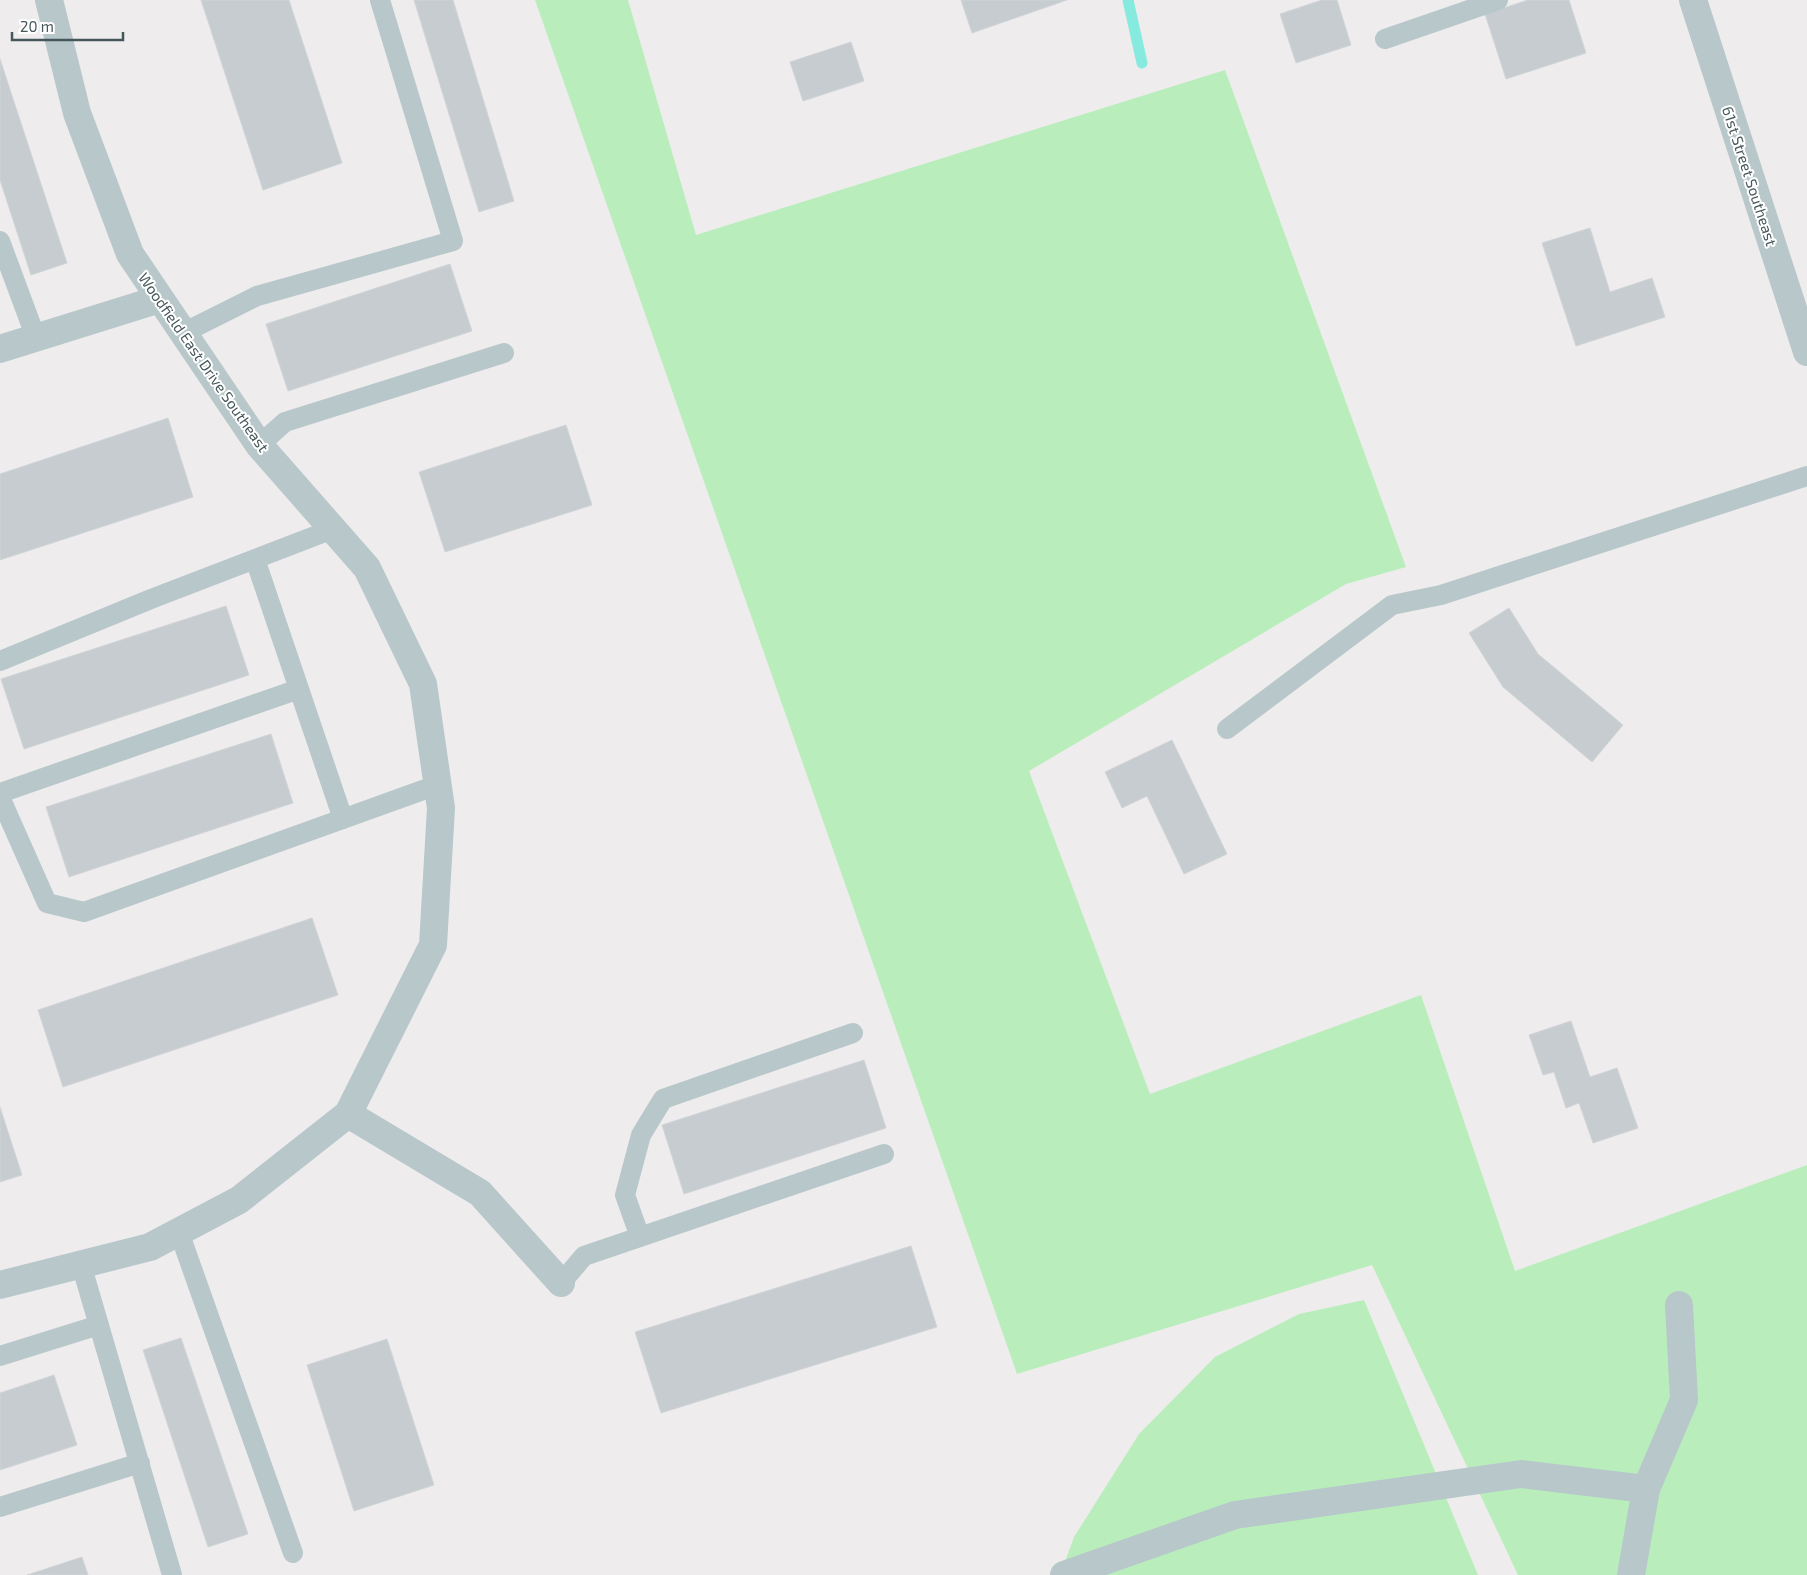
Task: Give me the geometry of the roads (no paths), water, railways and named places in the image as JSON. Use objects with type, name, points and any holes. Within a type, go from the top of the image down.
[{"type":"street","name":"Woodfield East Drive Southeast","points":[[0,1285],[150,1247],[238,1200],[348,1114],[433,945],[441,808],[423,684],[367,568],[258,445],[130,254],[77,113],[49,0]]},
{"type":"street","name":"61st Street Southeast","points":[[1693,0],[1807,352]]},
{"type":"street","points":[[0,349],[160,299]]},
{"type":"street","points":[[348,1114],[480,1193],[561,1283]]},
{"type":"street","points":[[1631,1575],[1646,1489],[1684,1400],[1680,1305]]},
{"type":"street","points":[[1064,1575],[1235,1515],[1520,1474],[1646,1489]]},
{"type":"lane","points":[[183,333],[257,296],[453,241],[380,0]]},
{"type":"lane","points":[[1385,39],[1498,0]]},
{"type":"lane","points":[[0,241],[36,338]]},
{"type":"lane","points":[[258,445],[285,422],[504,353]]},
{"type":"lane","points":[[1227,729],[1392,605],[1441,594],[1807,476]]},
{"type":"lane","points":[[0,661],[151,599],[333,529]]},
{"type":"lane","points":[[255,559],[343,819]]},
{"type":"lane","points":[[299,689],[0,795],[47,903],[84,912],[437,785]]},
{"type":"lane","points":[[640,1238],[625,1195],[641,1135],[663,1099],[853,1033]]},
{"type":"lane","points":[[561,1283],[584,1256],[884,1154]]},
{"type":"lane","points":[[179,1232],[293,1553]]},
{"type":"lane","points":[[81,1264],[172,1575]]},
{"type":"lane","points":[[0,1356],[99,1325]]},
{"type":"lane","points":[[0,1507],[140,1463]]},
{"type":"waterway","points":[[1128,0],[1142,63]]}]
